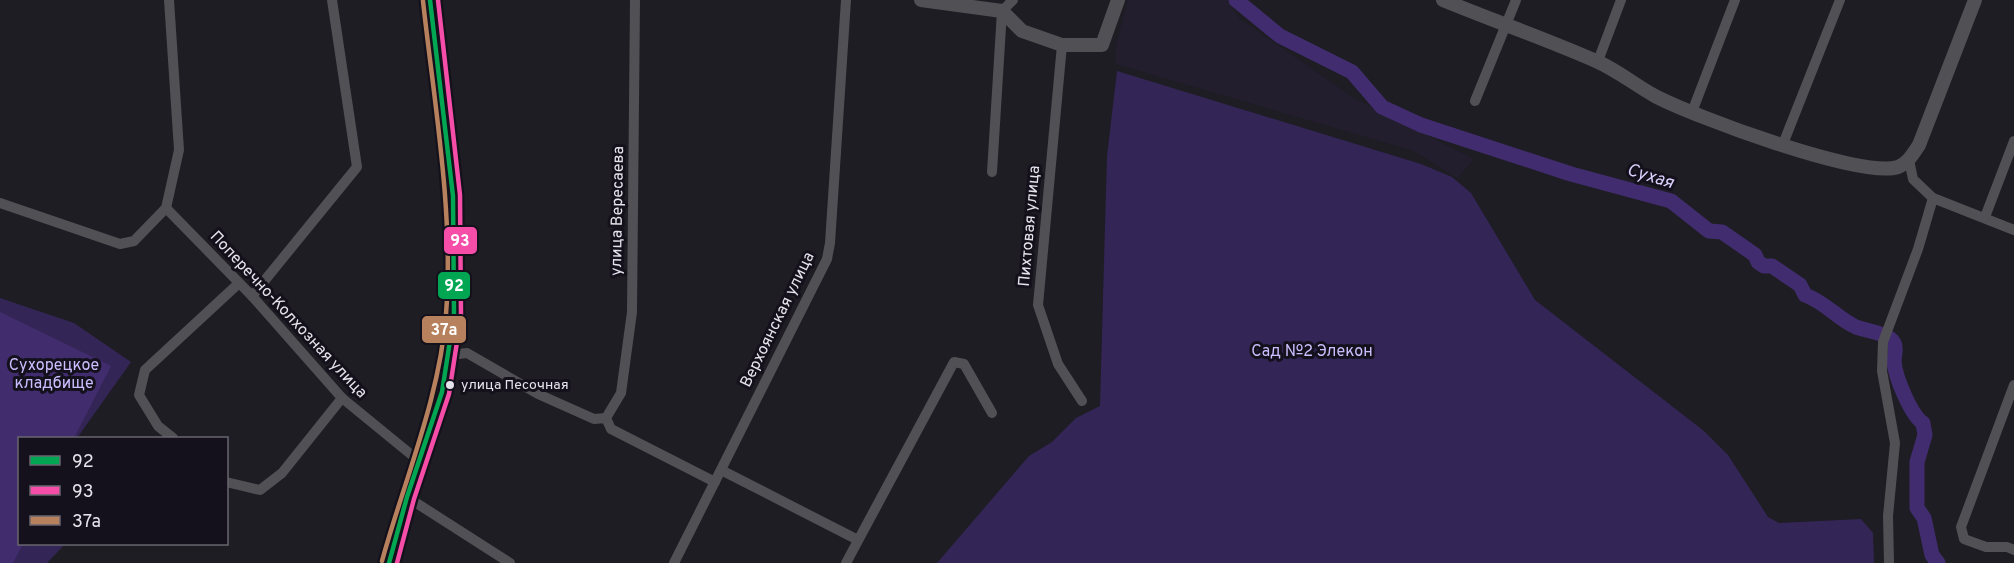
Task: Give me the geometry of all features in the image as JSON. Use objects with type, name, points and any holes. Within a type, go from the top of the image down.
[{"type":"street","points":[[0,202],[120,244],[134,241],[166,208],[179,150],[169,0]]},
{"type":"street","points":[[252,297],[357,166],[332,0]]},
{"type":"street","points":[[389,563],[406,497],[439,403],[450,354],[454,315],[453,196],[430,0]]},
{"type":"street","name":"улица Вересаева","points":[[606,418],[621,393],[632,312],[635,0]]},
{"type":"street","name":"Верхоянская улица","points":[[674,563],[826,259],[830,243],[846,0]]},
{"type":"street","points":[[921,0],[1002,11],[1022,31],[1062,45],[1102,45],[1118,0]]},
{"type":"street","points":[[992,172],[1002,11],[1013,0]]},
{"type":"street","points":[[1443,0],[1598,61],[1655,96],[1692,112],[1783,144],[1871,169],[1900,166],[1909,160],[1920,145],[1975,0]]},
{"type":"street","points":[[1475,101],[1516,0]]},
{"type":"street","points":[[1598,61],[1621,0]]},
{"type":"street","points":[[1692,112],[1735,0]]},
{"type":"street","points":[[1783,144],[1840,0]]},
{"type":"street","name":"Пихтовая улица","points":[[1062,45],[1038,305],[1058,364],[1082,401]]},
{"type":"street","points":[[1985,217],[2014,141]]},
{"type":"street","points":[[1909,160],[1913,179],[1933,198],[2014,230]]},
{"type":"street","points":[[1889,563],[1888,516],[1895,443],[1881,371],[1883,342],[1918,249],[1933,198]]},
{"type":"street","name":"Поперечно-Колхозная улица","points":[[166,208],[252,297],[342,398],[419,461]]},
{"type":"street","points":[[172,437],[158,426],[139,395],[145,370],[238,284]]},
{"type":"street","points":[[450,354],[467,353],[538,394],[594,419],[606,418],[610,429],[715,482]]},
{"type":"street","points":[[846,563],[954,362],[964,364],[992,413]]},
{"type":"street","points":[[2014,385],[1960,527],[1964,539],[1986,547],[2007,546],[2014,550]]},
{"type":"street","points":[[228,482],[260,490],[282,473],[342,398]]},
{"type":"street","points":[[721,470],[858,540]]},
{"type":"street","points":[[406,497],[510,563]]},
{"type":"shaded area","points":[[1128,0],[1227,0],[1240,19],[1354,98],[1474,159],[1457,178],[1414,151],[1116,64],[1116,46]]},
{"type":"green space","name":"Сад №2 Элекон","points":[[1117,71],[1421,164],[1452,177],[1471,193],[1535,300],[1704,431],[1728,455],[1768,517],[1779,523],[1861,519],[1873,533],[1874,563],[937,563],[1029,456],[1052,442],[1076,418],[1100,406],[1107,156]]},
{"type":"green space","name":"Сухорецкое кладбище","points":[[0,298],[74,323],[131,362],[78,437],[18,437],[18,545],[64,545],[47,563],[0,563]]},
{"type":"green space","name":"Сухорецкое кладбище","points":[[0,312],[111,366],[75,437],[18,437],[18,545],[22,545],[13,563],[0,563]]},
{"type":"waterway","name":"Сухая","points":[[1236,0],[1280,36],[1352,72],[1382,107],[1421,125],[1571,174],[1671,201],[1709,231],[1722,232],[1755,255],[1758,262],[1764,266],[1772,266],[1800,285],[1805,295],[1819,302],[1849,324],[1891,340],[1895,345],[1894,361],[1900,386],[1918,419],[1923,423],[1925,435],[1917,462],[1917,508],[1924,518],[1932,555],[1938,563]]},
{"type":"transit line","name":"92","points":[[389,563],[407,497],[442,392],[454,315],[453,196],[430,0]]},
{"type":"transit line","name":"93","points":[[397,563],[414,499],[449,394],[461,316],[460,195],[438,0]]},
{"type":"transit line","name":"37а","points":[[382,561],[429,408],[437,376],[446,314],[448,276],[445,197],[423,1]]},
{"type":"place","name":"улица Песочная","points":[[450,385]]}]
